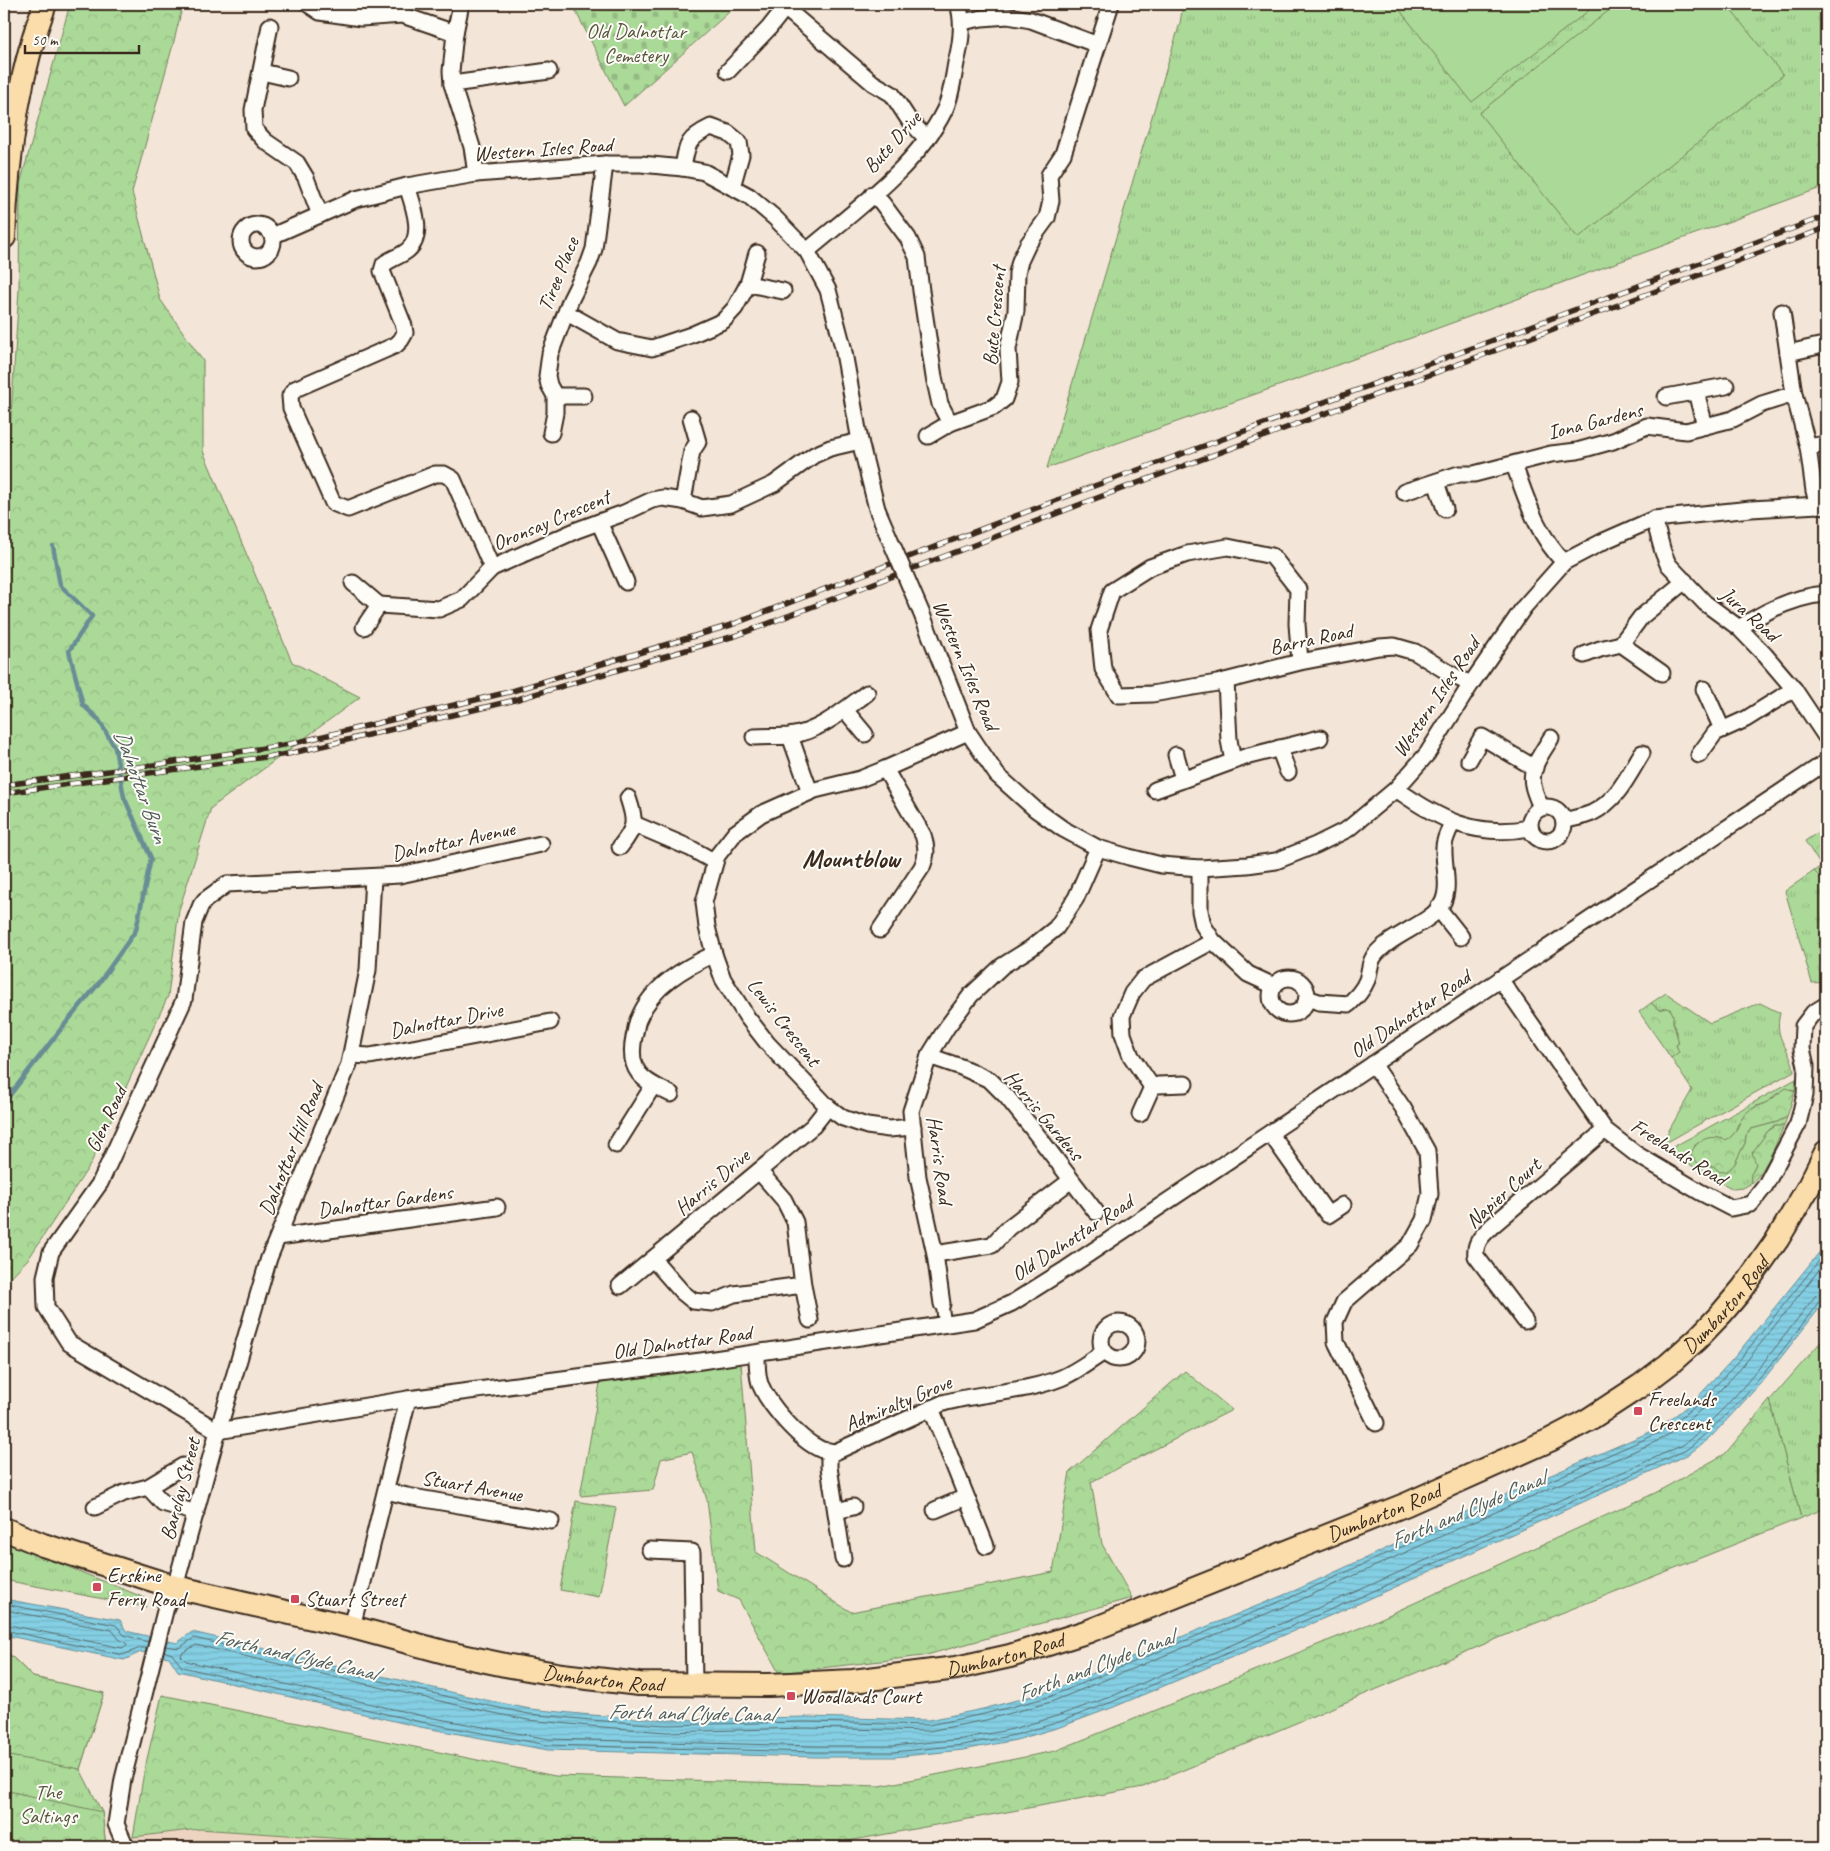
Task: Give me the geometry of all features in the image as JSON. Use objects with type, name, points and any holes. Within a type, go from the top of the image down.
[{"type":"main road","points":[[4,237],[5,206],[14,116],[32,44],[45,4]]},
{"type":"main road","name":"Dumbarton Road","points":[[4,1529],[43,1545],[175,1587],[352,1627],[448,1652],[562,1676],[640,1684],[769,1685],[853,1680],[956,1668],[1010,1656],[1097,1628],[1407,1504],[1550,1440],[1588,1420],[1640,1386],[1669,1364],[1721,1314],[1743,1288],[1777,1240],[1793,1215],[1826,1152]]},
{"type":"street","points":[[308,4],[320,12],[361,18],[402,15],[455,33]]},
{"type":"street","points":[[461,4],[455,33],[451,71],[452,84],[472,147],[476,174]]},
{"type":"street","name":"Bute Drive","points":[[807,251],[899,171],[932,133],[946,109],[958,58],[962,22],[958,4]]},
{"type":"street","name":"Bute Crescent","points":[[928,436],[950,423],[994,407],[1004,399],[1010,382],[1008,349],[1016,311],[1017,273],[1020,261],[1028,244],[1047,218],[1051,201],[1049,175],[1063,154],[1111,4]]},
{"type":"street","points":[[728,70],[769,28],[786,6],[792,14],[873,83],[892,94],[909,120],[927,138]]},
{"type":"street","points":[[962,22],[1008,16],[1031,20],[1098,45]]},
{"type":"street","points":[[270,26],[253,110],[254,129],[265,141],[297,164],[306,178],[320,214]]},
{"type":"street","points":[[452,84],[549,71]]},
{"type":"street","points":[[262,72],[288,78]]},
{"type":"street","points":[[683,168],[685,152],[694,135],[711,127],[728,133],[739,142],[741,156],[732,187]]},
{"type":"street","name":"Western Isles Road","points":[[272,236],[356,199],[408,186],[476,174],[606,164],[641,164],[704,172],[749,196],[775,218],[807,251],[828,290],[843,346],[860,441],[878,509],[968,732],[998,775],[1035,808],[1063,829],[1098,848],[1161,865],[1200,868],[1276,861],[1316,845],[1348,829],[1396,789],[1427,754],[1471,684],[1524,607],[1564,562],[1604,541],[1654,519],[1751,509],[1822,506]]},
{"type":"street","name":"Tiree Place","points":[[551,433],[556,413],[555,396],[546,376],[550,354],[571,299],[594,249],[606,164]]},
{"type":"street","name":"Oronsay Crescent","points":[[408,186],[417,230],[414,245],[406,252],[384,264],[382,271],[405,333],[396,345],[295,389],[290,396],[291,408],[333,503],[348,509],[435,474],[444,474],[452,479],[492,568],[652,500],[663,498],[683,501],[702,508],[731,504],[774,484],[814,455],[830,448],[860,441]]},
{"type":"street","points":[[873,194],[908,238],[917,257],[920,291],[934,377],[940,404],[950,423]]},
{"type":"street","points":[[567,313],[618,341],[652,348],[691,335],[723,321],[734,308],[748,284],[757,253]]},
{"type":"street","points":[[748,284],[783,291]]},
{"type":"street","points":[[1782,312],[1794,394],[1822,506]]},
{"type":"street","points":[[1788,353],[1819,346],[1826,347]]},
{"type":"street","points":[[1666,397],[1726,386]]},
{"type":"street","points":[[1696,392],[1705,426]]},
{"type":"street","name":"Iona Gardens","points":[[1404,492],[1459,474],[1474,474],[1551,454],[1577,451],[1613,440],[1647,426],[1686,432],[1733,418],[1762,404],[1794,394]]},
{"type":"street","points":[[555,396],[584,396]]},
{"type":"street","points":[[683,501],[692,451],[698,442],[691,418]]},
{"type":"street","points":[[1808,448],[1826,444]]},
{"type":"street","points":[[1514,465],[1533,517],[1554,551],[1564,562]]},
{"type":"street","points":[[1436,482],[1445,509]]},
{"type":"street","name":"Jura Road","points":[[1654,519],[1668,564],[1705,603],[1739,628],[1794,689],[1826,737]]},
{"type":"street","points":[[598,522],[626,582]]},
{"type":"street","name":"Barra Road","points":[[1300,662],[1297,624],[1298,589],[1272,556],[1228,547],[1187,554],[1150,566],[1112,591],[1099,630],[1102,669],[1119,695],[1152,694],[1226,681],[1300,662],[1379,647],[1394,646],[1415,652],[1471,684]]},
{"type":"street","points":[[354,583],[379,605],[439,609],[462,599],[492,568]]},
{"type":"street","points":[[1584,655],[1621,644],[1641,617],[1684,581]]},
{"type":"street","points":[[1739,628],[1764,612],[1794,600],[1826,594]]},
{"type":"street","points":[[364,627],[379,605]]},
{"type":"street","points":[[1621,644],[1662,673]]},
{"type":"street","points":[[1226,681],[1229,740],[1233,761]]},
{"type":"street","points":[[1704,689],[1722,730]]},
{"type":"street","points":[[1698,755],[1715,733],[1746,719],[1794,689]]},
{"type":"street","points":[[754,737],[790,736],[815,728],[845,710],[867,693]]},
{"type":"street","points":[[845,710],[865,734]]},
{"type":"street","name":"Lewis Crescent","points":[[913,1127],[889,1129],[867,1126],[843,1118],[828,1107],[768,1044],[747,1016],[724,979],[714,954],[707,927],[704,902],[717,856],[736,833],[762,814],[810,792],[860,779],[968,732]]},
{"type":"street","points":[[790,736],[810,792]]},
{"type":"street","points":[[1469,760],[1482,737],[1535,768]]},
{"type":"street","points":[[1155,790],[1233,761],[1320,738]]},
{"type":"street","points":[[1541,807],[1533,784],[1535,768],[1536,762],[1551,738]]},
{"type":"street","points":[[1279,748],[1288,772]]},
{"type":"street","points":[[1564,821],[1590,814],[1608,804],[1618,792],[1642,753]]},
{"type":"street","points":[[1176,755],[1183,779]]},
{"type":"street","name":"Old Dalnottar Road","points":[[218,1430],[408,1399],[757,1353],[974,1320],[1012,1303],[1826,762]]},
{"type":"street","points":[[880,930],[922,867],[927,856],[927,846],[923,835],[885,769]]},
{"type":"street","points":[[1396,789],[1427,811],[1453,822],[1485,831],[1514,831],[1530,828]]},
{"type":"street","points":[[620,847],[632,831],[634,824],[628,798]]},
{"type":"street","points":[[1552,806],[1558,809],[1564,821],[1565,826],[1560,835],[1550,841],[1538,839],[1530,828],[1531,817],[1541,807],[1552,806]]},
{"type":"street","points":[[1307,998],[1319,1002],[1348,1004],[1360,993],[1368,978],[1369,967],[1375,955],[1394,939],[1432,915],[1442,904],[1446,889],[1444,847],[1453,822]]},
{"type":"street","points":[[634,824],[674,840],[715,862]]},
{"type":"street","name":"Dalnottar Avenue","points":[[373,877],[400,875],[541,844]]},
{"type":"street","name":"Harris Road","points":[[942,1304],[935,1254],[918,1176],[911,1111],[928,1056],[971,995],[1002,966],[1031,948],[1056,928],[1076,898],[1098,848]]},
{"type":"street","points":[[1200,868],[1200,911],[1203,925],[1213,941],[1248,974],[1274,986]]},
{"type":"street","name":"Dalnottar Hill Road","points":[[218,1430],[269,1258],[349,1064],[368,970],[373,877]]},
{"type":"street","name":"Glen Road","points":[[218,1430],[69,1343],[46,1307],[45,1277],[51,1252],[100,1183],[184,1000],[194,922],[201,905],[227,884],[373,877]]},
{"type":"street","points":[[1438,908],[1461,937]]},
{"type":"street","points":[[1152,1087],[1131,1056],[1122,1034],[1122,1016],[1132,993],[1143,979],[1213,941]]},
{"type":"street","points":[[671,1094],[648,1083],[634,1067],[632,1049],[638,1018],[650,1000],[672,977],[714,954]]},
{"type":"street","points":[[1287,978],[1294,979],[1305,987],[1307,998],[1300,1011],[1295,1014],[1279,1012],[1271,1001],[1271,992],[1274,986],[1279,981],[1287,978]]},
{"type":"street","name":"Freelands Road","points":[[1500,979],[1605,1130],[1636,1154],[1731,1208],[1751,1204],[1766,1186],[1798,1124],[1805,1095],[1806,1066],[1802,1049],[1804,1026],[1813,1013],[1826,1005]]},
{"type":"street","name":"Dalnottar Drive","points":[[351,1055],[370,1056],[550,1022]]},
{"type":"street","name":"Harris Gardens","points":[[928,1056],[961,1067],[990,1080],[1007,1097],[1070,1181],[1096,1212]]},
{"type":"street","points":[[1374,1064],[1403,1108],[1427,1151],[1430,1194],[1424,1220],[1410,1245],[1344,1302],[1335,1322],[1336,1342],[1376,1423]]},
{"type":"street","points":[[1140,1114],[1152,1087],[1185,1084]]},
{"type":"street","points":[[616,1145],[653,1086]]},
{"type":"street","name":"Harris Drive","points":[[620,1286],[813,1126],[828,1107]]},
{"type":"street","name":"Napier Court","points":[[1525,1321],[1476,1256],[1475,1248],[1479,1239],[1492,1226],[1605,1130]]},
{"type":"street","points":[[1270,1133],[1328,1215],[1343,1205]]},
{"type":"street","points":[[759,1171],[784,1200],[795,1222],[803,1285],[810,1320]]},
{"type":"street","name":"Harris Gardens","points":[[935,1254],[992,1245],[1008,1228],[1070,1181]]},
{"type":"street","name":"Dalnottar Gardens","points":[[278,1237],[497,1207]]},
{"type":"street","points":[[653,1259],[682,1292],[693,1301],[712,1303],[734,1294],[803,1285]]},
{"type":"street","points":[[942,1304],[945,1325]]},
{"type":"street","name":"Admiralty Grove","points":[[757,1353],[760,1383],[771,1403],[804,1438],[820,1449],[835,1452],[931,1408],[959,1398],[1024,1389],[1061,1378],[1104,1352]]},
{"type":"street","points":[[352,1627],[408,1399]]},
{"type":"street","points":[[931,1408],[986,1546]]},
{"type":"street","name":"Barclay Street","points":[[175,1587],[218,1430]]},
{"type":"street","points":[[829,1451],[829,1467],[843,1558]]},
{"type":"street","points":[[95,1507],[124,1493],[148,1487],[182,1466]]},
{"type":"street","points":[[148,1487],[163,1503],[196,1513]]},
{"type":"street","name":"Stuart Avenue","points":[[386,1491],[551,1521]]},
{"type":"street","points":[[935,1510],[966,1497]]},
{"type":"street","points":[[836,1511],[853,1507]]},
{"type":"street","points":[[650,1550],[692,1552],[694,1685]]},
{"type":"street","points":[[126,1847],[116,1824],[123,1779],[166,1609],[175,1587]]},
{"type":"shaded area","points":[[199,1829],[448,1846],[826,1842],[827,1847],[134,1847],[133,1837]]},
{"type":"green space","points":[[70,4],[183,4],[132,192],[160,299],[203,361],[203,451],[292,662],[360,697],[211,808],[179,910],[168,996],[90,1165],[29,1258],[4,1284],[4,488],[8,464],[19,289],[20,184]]},
{"type":"green space","name":"Old Dalnottar Cemetery","points":[[572,4],[738,4],[624,106]]},
{"type":"green space","points":[[1183,4],[1826,4],[1826,186],[1329,368],[1047,468],[1180,23]]},
{"type":"green space","points":[[1395,4],[1597,4],[1472,102]]},
{"type":"green space","points":[[1617,4],[1726,4],[1783,75],[1578,238],[1479,113]]},
{"type":"green space","points":[[1826,827],[1826,883],[1814,871],[1821,866],[1805,841]]},
{"type":"green space","points":[[1814,871],[1826,883],[1826,982],[1812,983],[1785,891]]},
{"type":"green space","points":[[1666,993],[1710,1023],[1760,1003],[1780,1013],[1779,1031],[1790,1055],[1794,1071],[1660,1146],[1692,1090],[1671,1058],[1675,1053],[1677,1041],[1671,1010],[1667,1008],[1659,1010],[1651,1003]]},
{"type":"green space","points":[[1651,1003],[1659,1010],[1667,1008],[1671,1010],[1673,1015],[1679,1043],[1676,1045],[1679,1052],[1671,1058],[1639,1012]]},
{"type":"green space","points":[[1796,1079],[1795,1091],[1792,1089],[1776,1094],[1768,1102],[1756,1106],[1738,1124],[1730,1139],[1709,1138],[1694,1146],[1704,1166],[1734,1165],[1745,1143],[1746,1135],[1751,1129],[1777,1122],[1787,1117],[1784,1126],[1775,1126],[1767,1132],[1756,1154],[1756,1164],[1751,1176],[1752,1183],[1743,1188],[1733,1189],[1666,1151]]},
{"type":"green space","points":[[1786,1088],[1795,1091],[1787,1117],[1777,1122],[1751,1129],[1746,1135],[1745,1143],[1734,1165],[1727,1171],[1720,1172],[1713,1166],[1702,1165],[1695,1160],[1691,1154],[1700,1141],[1709,1138],[1725,1140],[1729,1138],[1735,1132],[1746,1113],[1770,1100]]},
{"type":"green space","points":[[1776,1126],[1784,1126],[1766,1163],[1752,1183],[1751,1176],[1756,1164],[1752,1153],[1768,1131]]},
{"type":"green space","points":[[1826,1336],[1826,1508],[1801,1518],[1770,1400]]},
{"type":"green space","points":[[741,1363],[756,1552],[851,1612],[1053,1572],[1070,1472],[1185,1371],[1232,1410],[1091,1482],[1102,1544],[1132,1598],[923,1656],[779,1673],[739,1600],[718,1591],[707,1500],[692,1452],[661,1459],[653,1490],[580,1496],[600,1383]]},
{"type":"green space","points":[[1770,1400],[1801,1518],[1511,1633],[1143,1787],[843,1842],[448,1846],[199,1829],[133,1837],[144,1772],[162,1695],[555,1776],[880,1786],[1055,1751],[1362,1627],[1655,1493],[1725,1454]]},
{"type":"green space","points":[[576,1501],[616,1508],[599,1597],[560,1590]]},
{"type":"green space","points":[[4,1541],[145,1598],[146,1607],[4,1580]]},
{"type":"green space","name":"The Saltings","points":[[4,1651],[33,1677],[104,1693],[80,1769],[102,1812],[106,1847],[4,1847]]},
{"type":"green space","points":[[4,1651],[33,1677],[104,1693],[80,1769],[4,1755]]},
{"type":"green space","points":[[4,1790],[102,1812],[106,1847],[4,1847]]},
{"type":"water","points":[[1826,1244],[1826,1300],[1760,1384],[1710,1438],[1689,1454],[1360,1603],[1114,1707],[1060,1727],[1016,1740],[963,1750],[894,1757],[816,1757],[548,1750],[420,1727],[178,1671],[169,1657],[141,1652],[124,1660],[4,1635],[4,1599],[120,1620],[126,1631],[177,1643],[192,1632],[530,1709],[666,1720],[806,1717],[929,1720],[983,1709],[1047,1692],[1296,1590],[1459,1515],[1659,1428],[1694,1401],[1733,1359]]},
{"type":"waterway","name":"Dalnottar Burn","points":[[4,1111],[9,1096],[99,983],[136,930],[151,858],[124,797],[115,748],[99,720],[83,705],[69,651],[92,616],[60,585],[53,546]]},
{"type":"railway","points":[[4,785],[290,744],[509,692],[731,625],[1094,486],[1826,216]]},
{"type":"railway","points":[[4,793],[288,754],[511,701],[738,635],[1097,498],[1826,228]]},
{"type":"place","name":"Freelands Crescent","points":[[1638,1411]]},
{"type":"place","name":"Erskine Ferry Road","points":[[97,1587]]},
{"type":"place","name":"Stuart Street","points":[[295,1599]]},
{"type":"place","name":"Woodlands Court","points":[[791,1696]]},
{"type":"district","name":"Mountblow","points":[[851,858]]},
{"type":"water label","name":"Forth and Clyde Canal","points":[[1467,1509]]},
{"type":"water label","name":"Forth and Clyde Canal","points":[[296,1654]]},
{"type":"water label","name":"Forth and Clyde Canal","points":[[1095,1665]]},
{"type":"water label","name":"Forth and Clyde Canal","points":[[691,1712]]}]
